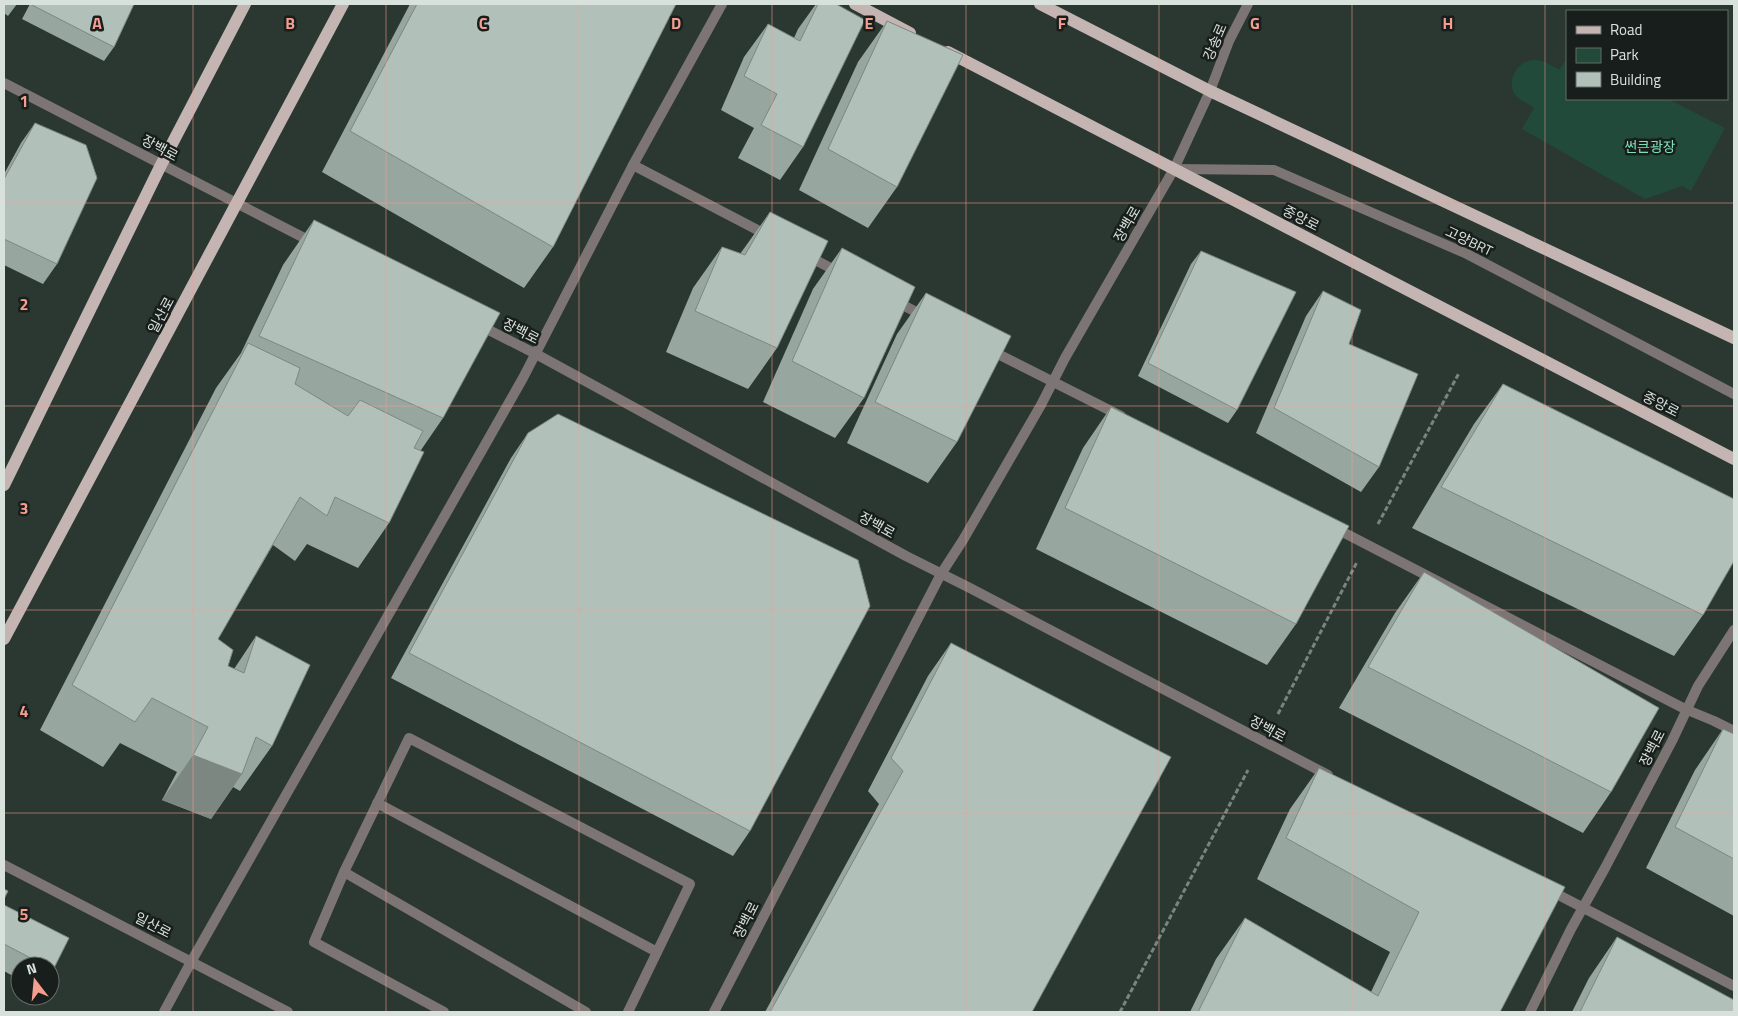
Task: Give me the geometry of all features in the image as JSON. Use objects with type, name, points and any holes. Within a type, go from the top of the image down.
[{"type":"main road","points":[[4,485],[161,165],[245,4]]},
{"type":"main road","name":"일산로","points":[[4,639],[344,4]]},
{"type":"main road","name":"중앙로","points":[[855,4],[1734,459]]},
{"type":"main road","points":[[1040,4],[1210,91],[1734,338]]},
{"type":"street","points":[[164,1012],[536,354],[633,165],[722,4]]},
{"type":"street","name":"강송로","points":[[1210,91],[1229,41],[1248,4]]},
{"type":"street","name":"장백로","points":[[4,84],[320,246]]},
{"type":"street","name":"장백로","points":[[714,1012],[941,574],[963,540],[1174,169],[1210,91]]},
{"type":"street","points":[[633,165],[780,242]]},
{"type":"street","name":"고양BRT","points":[[1174,169],[1274,170],[1467,254],[1734,394]]},
{"type":"street","points":[[797,251],[850,278]]},
{"type":"street","points":[[885,296],[937,323]]},
{"type":"street","name":"장백로","points":[[470,321],[536,354],[941,574],[1333,778]]},
{"type":"street","points":[[1714,328],[1734,344]]},
{"type":"street","points":[[981,346],[1054,381],[1132,422]]},
{"type":"street","points":[[1323,522],[1685,710],[1734,731]]},
{"type":"street","name":"장백로","points":[[1530,1012],[1583,907],[1672,741],[1685,710],[1734,630]]},
{"type":"street","points":[[444,1012],[314,942],[344,872],[409,738],[690,884],[628,1012]]},
{"type":"street","points":[[377,803],[657,952]]},
{"type":"street","name":"일산로","points":[[4,865],[288,1012]]},
{"type":"street","points":[[344,872],[586,1012]]},
{"type":"street","points":[[1543,886],[1734,986]]},
{"type":"path","points":[[1378,524],[1459,373]]},
{"type":"path","points":[[1278,714],[1357,562]]},
{"type":"path","points":[[1120,1012],[1248,770]]},
{"type":"green space","name":"썬큰광장","points":[[1534,60],[1544,62],[1559,70],[1566,60],[1566,100],[1670,100],[1725,128],[1691,191],[1682,186],[1645,199],[1522,129],[1534,108],[1517,97],[1513,92],[1512,80],[1514,74],[1522,64]]},
{"type":"building","points":[[33,4],[134,4],[114,47]]},
{"type":"building","points":[[417,4],[676,4],[553,247],[350,131]]},
{"type":"building","points":[[818,4],[836,4],[865,20],[803,147],[761,125],[777,94],[744,76],[768,24],[800,41]]},
{"type":"building","points":[[887,21],[963,55],[897,187],[828,149]]},
{"type":"building","points":[[35,123],[86,145],[97,178],[57,264],[4,239],[4,179]]},
{"type":"building","points":[[770,212],[828,241],[777,348],[695,311],[722,247],[745,255]]},
{"type":"building","points":[[314,220],[500,313],[443,418],[259,336]]},
{"type":"building","points":[[842,248],[915,287],[864,398],[792,361]]},
{"type":"building","points":[[1201,251],[1296,292],[1237,410],[1148,363]]},
{"type":"building","points":[[1323,291],[1361,310],[1349,344],[1418,374],[1379,467],[1274,408]]},
{"type":"building","points":[[926,293],[1011,336],[957,442],[875,402]]},
{"type":"building","points":[[248,343],[300,368],[295,384],[348,416],[360,400],[423,431],[414,448],[424,452],[389,523],[335,497],[327,516],[300,497],[218,639],[233,650],[228,666],[244,673],[256,636],[310,665],[272,746],[256,737],[242,774],[193,755],[208,727],[152,698],[135,722],[72,685]]},
{"type":"building","points":[[1503,384],[1734,499],[1734,561],[1703,615],[1441,487]]},
{"type":"building","points":[[1111,407],[1349,526],[1296,624],[1065,508]]},
{"type":"building","points":[[558,414],[858,560],[870,606],[750,831],[409,653],[528,433]]},
{"type":"building","points":[[1424,572],[1659,708],[1611,792],[1368,667]]},
{"type":"building","points":[[951,643],[1171,757],[1032,1012],[770,1012],[903,771],[891,758]]},
{"type":"building","points":[[1723,729],[1734,734],[1734,859],[1675,827]]},
{"type":"building","points":[[1319,768],[1565,887],[1500,1012],[1198,1012],[1245,918],[1378,996],[1419,912],[1286,838]]},
{"type":"building","points":[[4,889],[8,891],[4,899]]},
{"type":"building","points":[[4,905],[69,938],[60,956],[27,956],[4,944]]},
{"type":"building","points":[[1617,937],[1734,1000],[1734,1012],[1580,1012]]}]
